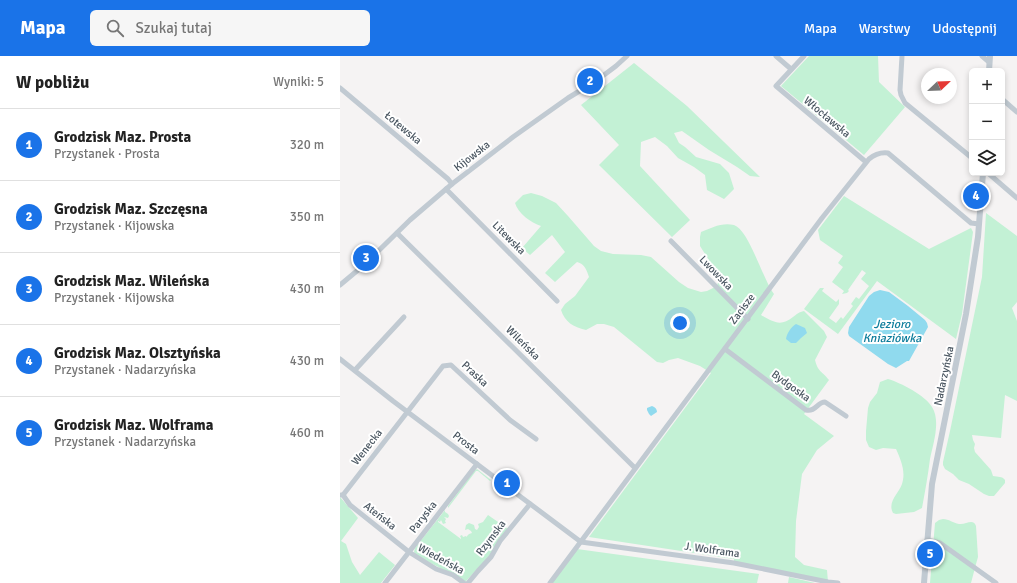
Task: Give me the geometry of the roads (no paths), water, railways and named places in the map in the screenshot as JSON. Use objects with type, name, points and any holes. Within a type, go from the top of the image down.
[{"type":"street","name":"Kijowska","points":[[340,285],[364,265],[410,220],[452,184],[513,136],[596,81],[628,56]]},
{"type":"street","points":[[776,56],[791,69],[804,56]]},
{"type":"street","points":[[902,56],[900,90],[906,103],[912,110],[969,156]]},
{"type":"street","points":[[982,56],[989,59]]},
{"type":"street","name":"Włocławska","points":[[791,69],[776,86],[866,162]]},
{"type":"street","name":"Łotewska","points":[[340,88],[452,184]]},
{"type":"street","points":[[1005,102],[1017,112]]},
{"type":"street","name":"Zacisze","points":[[550,583],[822,218],[866,162],[876,154],[884,152],[888,153],[971,223],[979,224]]},
{"type":"street","name":"Nadarzyńska","points":[[924,583],[934,471],[965,325],[979,224],[983,176]]},
{"type":"street","points":[[993,176],[1017,198]]},
{"type":"street","name":"Litewska","points":[[446,189],[557,301]]},
{"type":"street","name":"Wileńska","points":[[397,233],[635,468]]},
{"type":"street","name":"Lwowska","points":[[671,240],[748,319]]},
{"type":"street","points":[[355,370],[404,317]]},
{"type":"street","name":"Bydgoska","points":[[725,350],[806,410],[814,410],[821,402],[826,402],[846,416]]},
{"type":"street","name":"Prosta","points":[[340,359],[393,401],[581,542]]},
{"type":"street","name":"Praska","points":[[408,411],[443,366],[451,365],[510,420],[536,439]]},
{"type":"street","name":"Wenecka","points":[[341,495],[408,411]]},
{"type":"street","name":"Paryska","points":[[385,583],[477,464]]},
{"type":"street","name":"Ateńska","points":[[341,495],[350,505],[409,552]]},
{"type":"street","name":"Rzymska","points":[[468,583],[491,557],[500,541],[530,504]]},
{"type":"street","points":[[927,540],[940,543],[996,583]]},
{"type":"street","name":"J. Wolframa","points":[[581,542],[734,563],[838,583]]},
{"type":"street","name":"Wiedeńska","points":[[409,552],[436,569],[453,575],[464,583]]},
{"type":"water","name":"Jezioro Kniaziówka","points":[[880,290],[889,292],[908,306],[925,320],[928,327],[909,361],[896,368],[849,336],[848,333],[849,327],[869,296]]},
{"type":"water","points":[[796,324],[805,328],[807,333],[796,343],[791,343],[786,339],[788,332]]},
{"type":"water","points":[[652,406],[656,408],[657,412],[651,416],[647,408]]},
{"type":"place","name":"Grodzisk Maz. Szczęsna","points":[[590,81]]},
{"type":"place","name":"Grodzisk Maz. Olsztyńska","points":[[976,196]]},
{"type":"place","name":"Grodzisk Maz. Wileńska","points":[[366,258]]},
{"type":"place","name":"Grodzisk Maz. Prosta","points":[[507,483]]},
{"type":"place","name":"Grodzisk Maz. Wolframa","points":[[930,554]]}]
